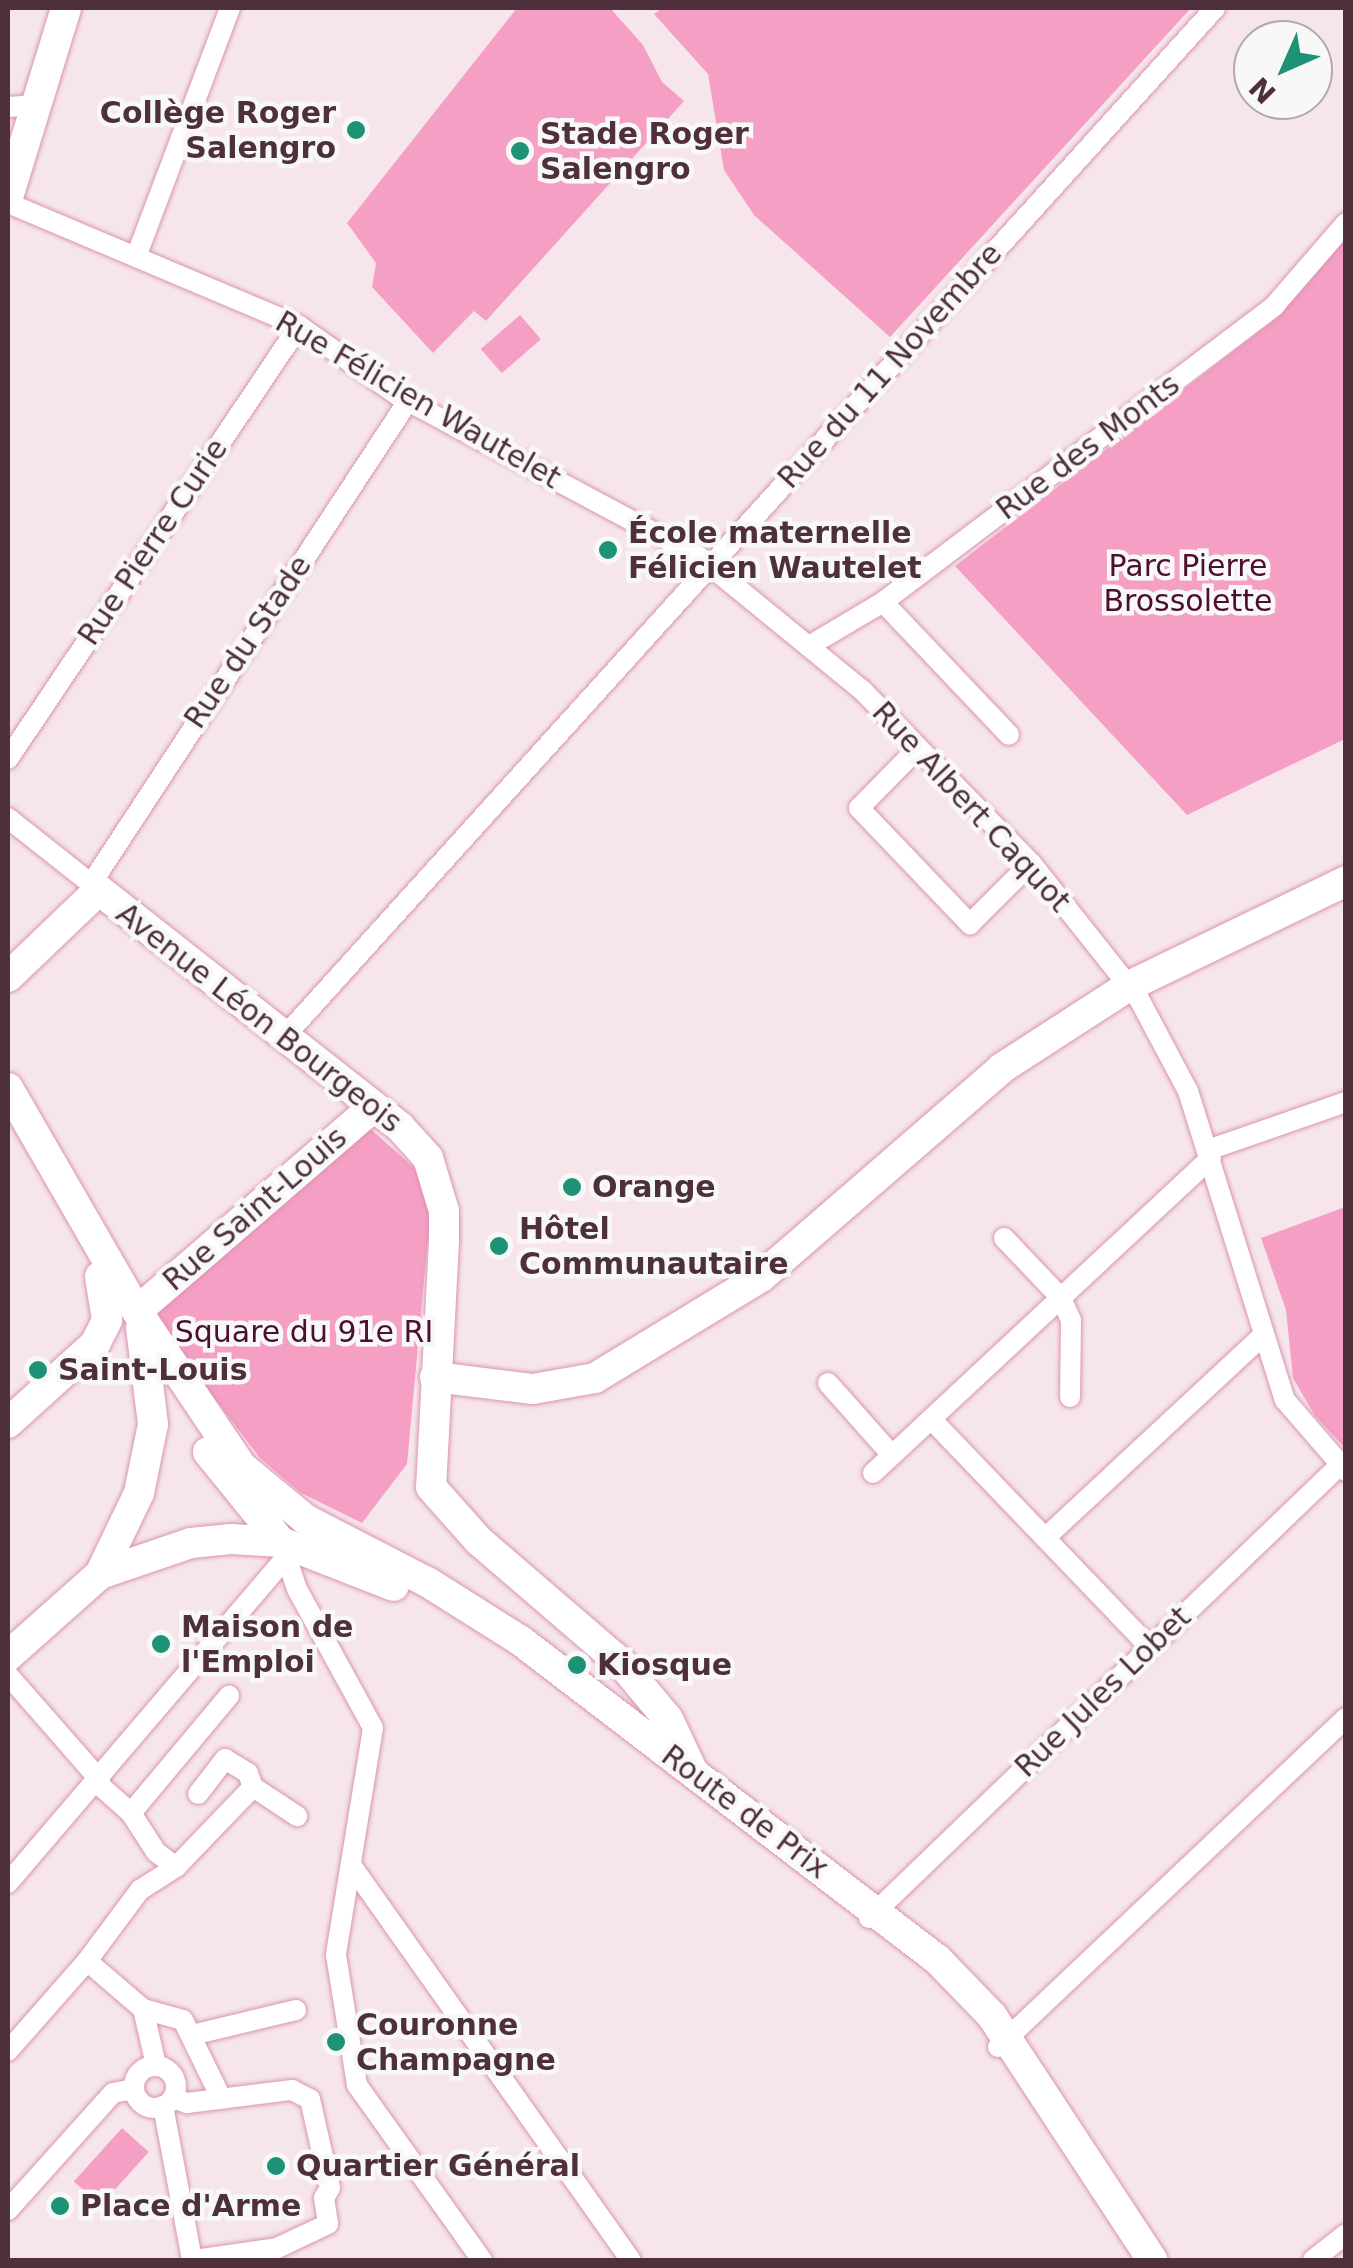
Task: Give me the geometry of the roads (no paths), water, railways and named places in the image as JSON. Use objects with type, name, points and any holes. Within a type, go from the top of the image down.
[{"type":"main road","points":[[8,200],[22,106],[66,8]]},
{"type":"main road","points":[[435,1377],[533,1390],[595,1378],[761,1278],[1002,1068],[1127,987],[1346,881]]},
{"type":"main road","points":[[8,977],[95,888]]},
{"type":"main road","name":"Avenue Léon Bourgeois","points":[[95,888],[372,1108],[428,1158],[444,1211],[430,1487],[480,1540],[646,1691],[688,1778]]},
{"type":"main road","points":[[8,1088],[137,1311],[241,1475]]},
{"type":"main road","name":"Rue Saint-Louis","points":[[137,1311],[372,1108]]},
{"type":"main road","points":[[8,1120],[146,1352],[241,1475]]},
{"type":"main road","points":[[13,1408],[102,1332],[100,1278]]},
{"type":"main road","points":[[8,1656],[100,1574],[149,1458],[153,1390],[137,1311]]},
{"type":"main road","name":"Route de Prix","points":[[241,1475],[282,1552]]},
{"type":"main road","name":"Route de Prix","points":[[241,1475],[306,1519],[521,1641],[688,1778]]},
{"type":"main road","points":[[282,1552],[304,1534],[371,1553]]},
{"type":"main road","name":"Route de Prix","points":[[100,1574],[191,1543],[282,1552],[417,1598],[507,1654],[688,1778],[938,1960],[1002,2043],[1152,2260]]},
{"type":"main road","name":"Route de Prix","points":[[1002,2043],[1130,2260]]},
{"type":"street","points":[[136,257],[230,8]]},
{"type":"street","name":"Rue du 11 Novembre","points":[[284,1037],[1215,8]]},
{"type":"street","name":"Rue Félicien Wautelet","points":[[8,200],[299,326],[408,401],[711,564]]},
{"type":"street","name":"Rue des Monts","points":[[809,646],[883,602],[1275,304],[1346,223]]},
{"type":"street","name":"Rue Pierre Curie","points":[[8,759],[299,326]]},
{"type":"street","name":"Rue du Stade","points":[[95,888],[408,401]]},
{"type":"street","name":"Rue Albert Caquot","points":[[711,564],[809,646],[1032,863],[1127,987],[1188,1091],[1210,1154],[1261,1336],[1285,1400],[1343,1468]]},
{"type":"street","points":[[883,602],[1004,730]]},
{"type":"street","points":[[918,748],[858,808],[970,924],[1032,863]]},
{"type":"street","name":"Avenue Léon Bourgeois","points":[[8,818],[95,888]]},
{"type":"street","points":[[873,1473],[1210,1154],[1346,1102]]},
{"type":"street","points":[[1004,1238],[1060,1298],[1075,1344],[1070,1397]]},
{"type":"street","points":[[1045,1538],[1261,1336]]},
{"type":"street","points":[[828,1383],[892,1455]]},
{"type":"street","points":[[931,1419],[1150,1648]]},
{"type":"street","name":"Rue Jules Lobet","points":[[872,1915],[1343,1468]]},
{"type":"street","points":[[8,1883],[98,1781],[282,1552],[373,1728],[336,1955],[357,2085],[482,2260]]},
{"type":"street","points":[[8,1675],[176,1867]]},
{"type":"street","points":[[130,1813],[229,1696]]},
{"type":"street","points":[[1002,2043],[1346,1718]]},
{"type":"street","points":[[198,1794],[225,1759],[248,1773],[253,1787],[297,1816]]},
{"type":"street","points":[[8,2051],[140,1890],[176,1867],[253,1787]]},
{"type":"street","points":[[352,1866],[631,2260]]},
{"type":"street","points":[[86,1960],[143,2009],[170,2012],[192,2035],[221,2098]]},
{"type":"street","points":[[143,2009],[156,2066],[174,2077],[168,2102],[193,2260],[277,2248],[328,2224],[324,2138],[314,2129],[310,2099],[292,2090],[221,2098],[168,2102],[144,2105],[134,2089],[137,2075],[156,2066]]},
{"type":"street","points":[[192,2035],[296,2010]]},
{"type":"street","points":[[8,2210],[113,2093],[134,2089]]},
{"type":"street","points":[[1313,2260],[1346,2234]]},
{"type":"place","name":"Collège Roger Salengro","points":[[356,130]]},
{"type":"place","name":"Stade Roger Salengro","points":[[520,151]]},
{"type":"place","name":"École maternelle Félicien Wautelet","points":[[608,550]]},
{"type":"place","name":"Orange","points":[[572,1187]]},
{"type":"place","name":"Hôtel Communautaire","points":[[499,1246]]},
{"type":"place","name":"Saint-Louis","points":[[38,1370]]},
{"type":"place","name":"Maison de l'Emploi","points":[[161,1644]]},
{"type":"place","name":"Kiosque","points":[[577,1665]]},
{"type":"place","name":"Couronne Champagne","points":[[336,2042]]},
{"type":"place","name":"Quartier Général","points":[[276,2166]]},
{"type":"place","name":"Place d'Arme","points":[[60,2206]]},
{"type":"park label","name":"Parc Pierre Brossolette","points":[[1188,583]]},
{"type":"park label","name":"Square du 91e RI","points":[[304,1332]]}]
